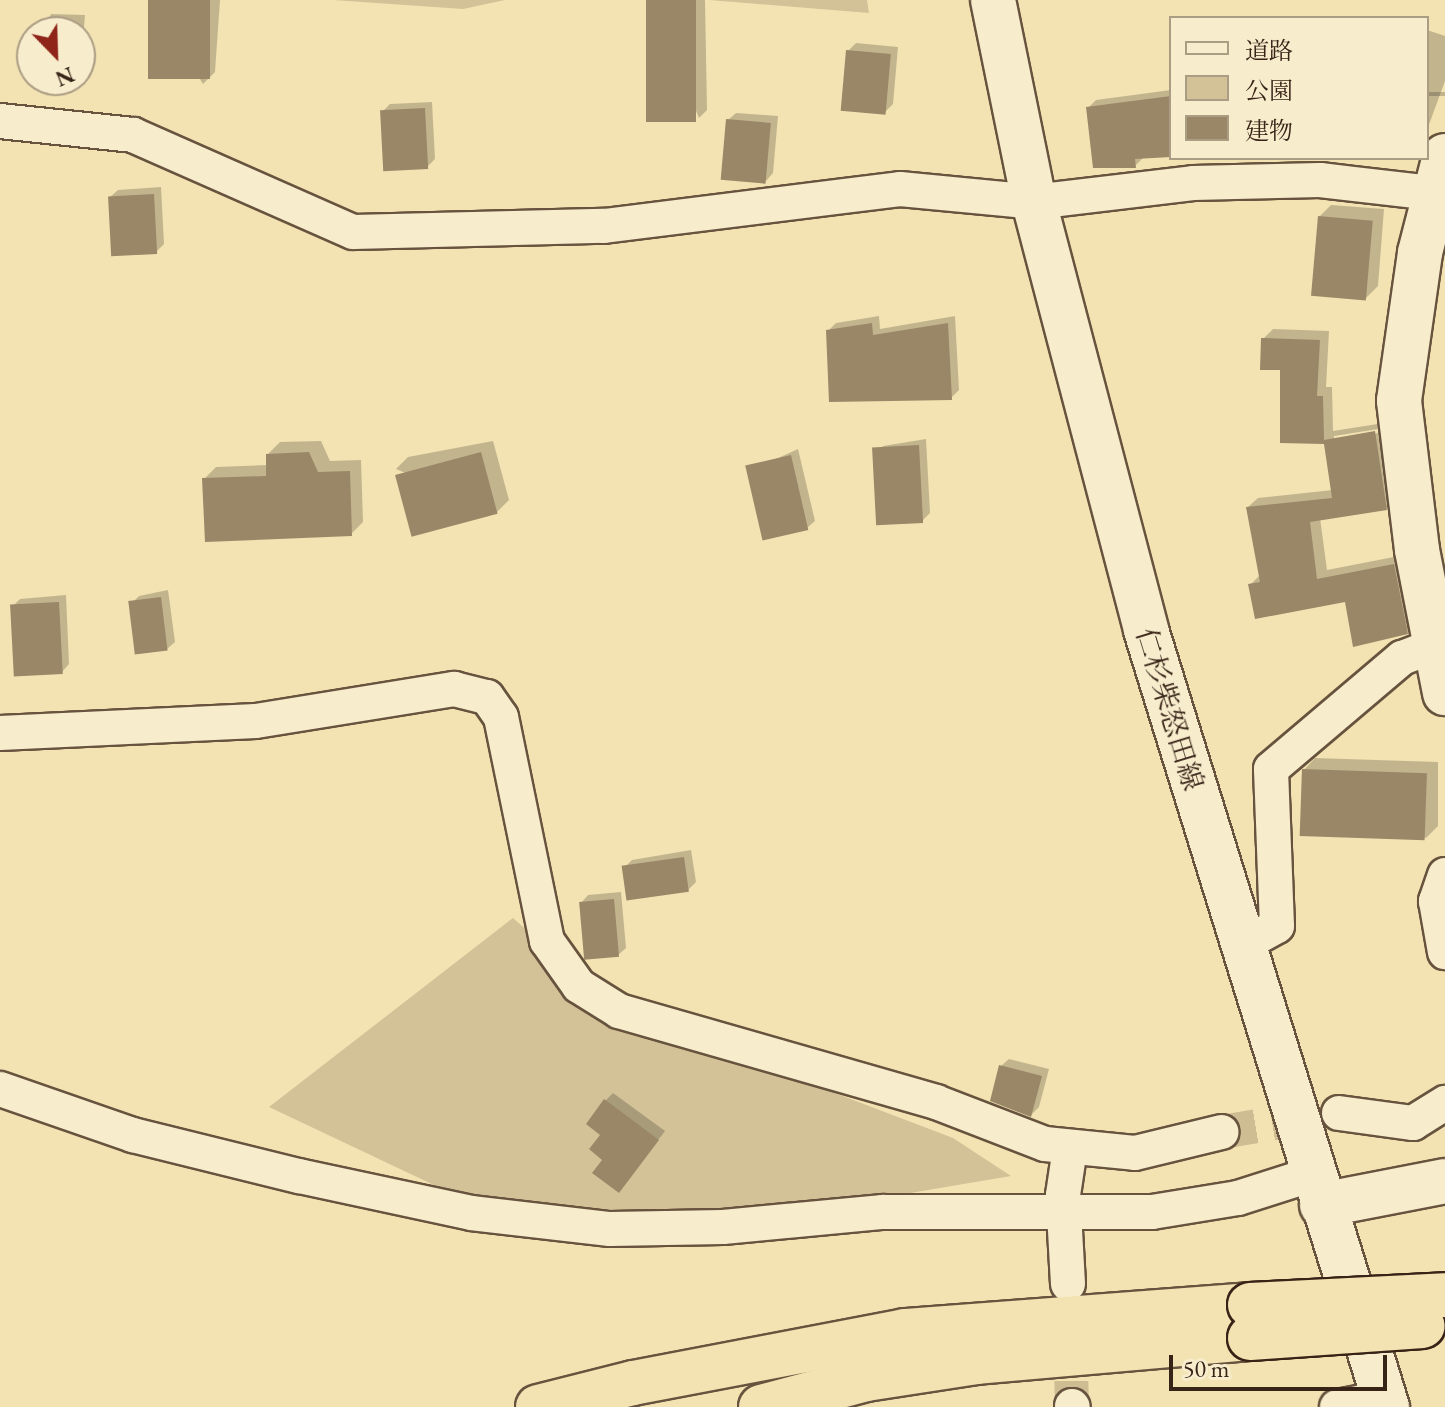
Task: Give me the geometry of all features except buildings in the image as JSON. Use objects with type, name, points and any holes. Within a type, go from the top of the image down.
[{"type":"highway","points":[[761,1407],[866,1379],[1445,1295]]},
{"type":"highway","points":[[538,1407],[664,1376],[905,1331],[1250,1321],[1445,1324]]},
{"type":"main road","name":"仁杉柴怒田線","points":[[996,13],[1034,202],[1146,630],[1241,946],[1385,1402]]},
{"type":"main road","points":[[1439,174],[1432,255],[1399,401],[1417,550],[1438,644],[1445,693]]},
{"type":"main road","points":[[1317,1190],[1445,1181]]},
{"type":"street","points":[[0,121],[133,135],[353,232],[604,226],[900,189],[1034,202],[1193,183],[1439,174]]},
{"type":"street","points":[[1241,946],[1277,926],[1271,769],[1402,658],[1438,644]]},
{"type":"street","points":[[0,733],[256,721],[454,689],[487,697],[501,717],[547,941],[579,986],[619,1011],[936,1102],[1045,1144],[1135,1153],[1222,1132]]},
{"type":"street","points":[[1445,875],[1436,901],[1445,952]]},
{"type":"street","points":[[0,1089],[133,1135],[299,1176],[546,1223],[651,1230],[883,1212],[1063,1213],[1183,1208],[1317,1190]]},
{"type":"street","points":[[1339,1113],[1413,1123],[1445,1103]]},
{"type":"street","points":[[1068,1284],[1063,1213],[1070,1148]]},
{"type":"street","points":[[1337,1407],[1385,1402]]},
{"type":"green space","points":[[333,0],[505,0],[463,9]]},
{"type":"green space","points":[[709,0],[867,0],[869,13]]},
{"type":"green space","points":[[513,918],[619,1011],[953,1138],[1011,1176],[739,1222],[455,1195],[269,1107]]},
{"type":"tunnel","points":[[1222,1132],[1323,1115]]},
{"type":"tunnel","points":[[1070,1330],[1072,1406]]}]
